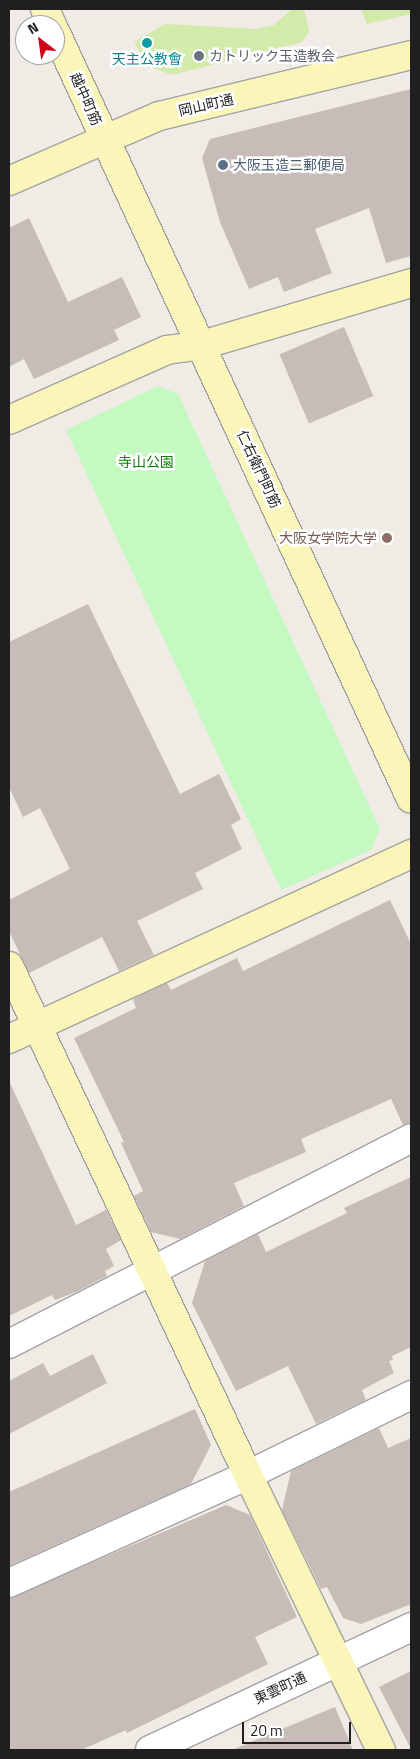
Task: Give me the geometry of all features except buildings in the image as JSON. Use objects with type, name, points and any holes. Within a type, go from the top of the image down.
[{"type":"street","name":"越中町筋","points":[[65,53],[104,141]]},
{"type":"street","name":"岡山町通","points":[[9,181],[159,116],[411,55]]},
{"type":"street","name":"仁右衛門町筋","points":[[104,141],[202,345],[411,799]]},
{"type":"street","points":[[9,420],[167,350],[202,345],[411,283]]},
{"type":"street","points":[[9,1039],[411,854]]},
{"type":"street","points":[[9,966],[248,1476],[339,1660],[381,1750]]},
{"type":"street","points":[[9,1344],[153,1272],[411,1138]]},
{"type":"street","points":[[9,1583],[248,1476],[411,1395]]},
{"type":"street","name":"東雲町通","points":[[150,1750],[411,1627]]},
{"type":"green space","points":[[292,9],[304,9],[309,31],[302,42],[172,75],[148,66],[134,42],[165,24],[256,29],[274,25]]},
{"type":"green space","points":[[361,9],[411,9],[411,14],[367,24]]},
{"type":"green space","name":"寺山公園","points":[[158,386],[178,394],[380,829],[371,850],[281,890],[66,430]]},
{"type":"place","name":"天主公教會","points":[[147,43]]},
{"type":"place","name":"カトリック玉造教会","points":[[199,56]]},
{"type":"place","name":"大阪玉造二郵便局","points":[[223,165]]},
{"type":"place","name":"大阪女学院大学","points":[[387,538]]}]
